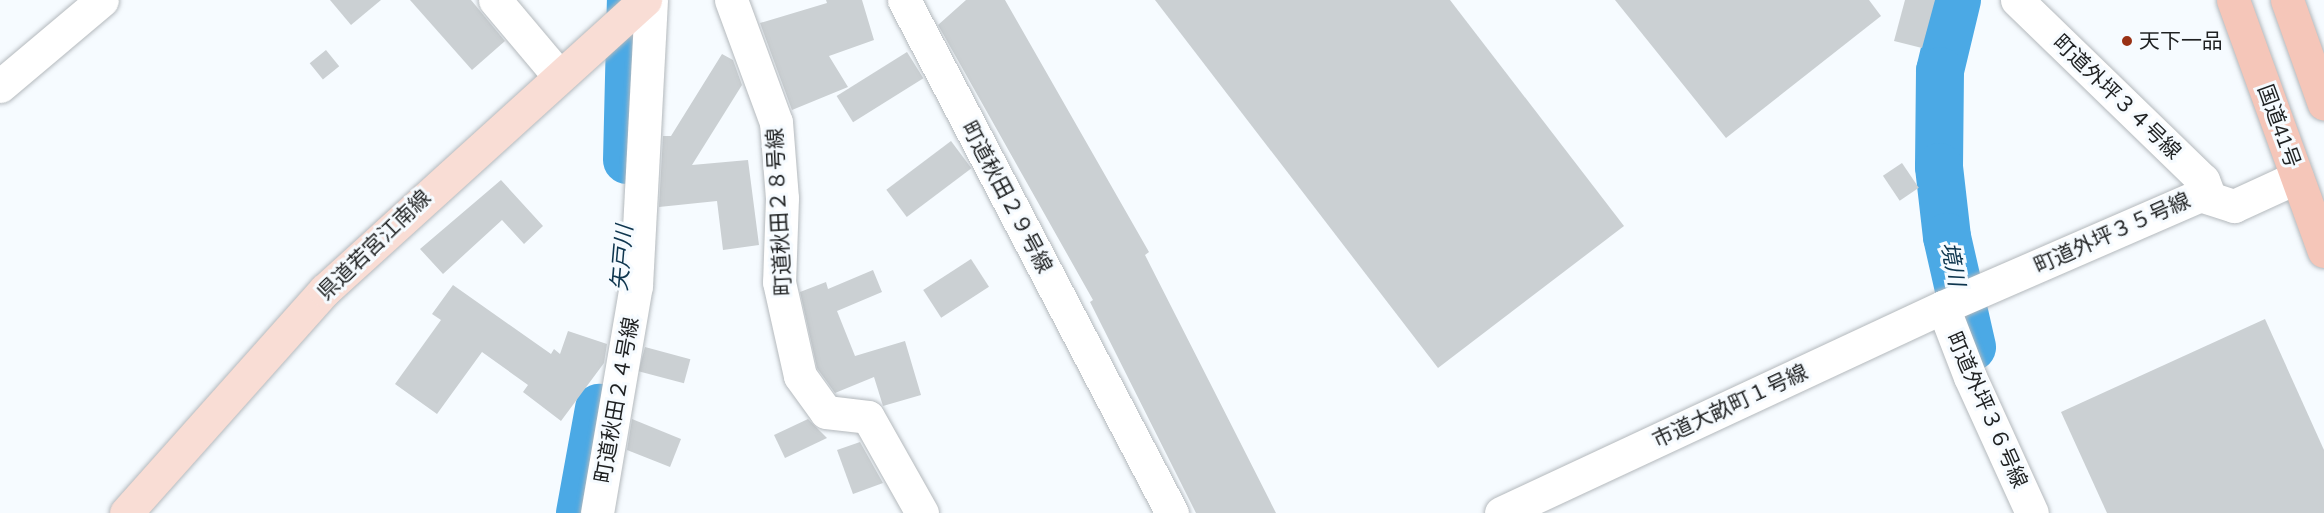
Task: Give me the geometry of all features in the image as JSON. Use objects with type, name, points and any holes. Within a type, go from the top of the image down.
[{"type":"highway","name":"国道41号","points":[[2234,0],[2324,251]]},
{"type":"highway","points":[[2287,0],[2324,104]]},
{"type":"main road","name":"県道若宮江南線","points":[[126,513],[325,290],[645,0]]},
{"type":"street","points":[[0,86],[102,0]]},
{"type":"street","points":[[495,0],[560,75]]},
{"type":"street","name":"町道秋田２４号線","points":[[597,513],[636,286],[651,0]]},
{"type":"street","name":"町道秋田２８号線","points":[[731,0],[776,122],[782,198],[779,282],[800,376],[826,412],[868,417],[921,513]]},
{"type":"street","name":"町道秋田２９号線","points":[[904,0],[1172,513]]},
{"type":"street","name":"町道外坪３４号線","points":[[2017,0],[2203,180],[2210,198]]},
{"type":"street","name":"町道外坪３５号線","points":[[1955,302],[2200,195],[2234,206],[2297,177]]},
{"type":"street","name":"市道大畝町１号線","points":[[1501,513],[1955,302]]},
{"type":"street","name":"町道外坪３６号線","points":[[1955,302],[1970,377],[2032,513]]},
{"type":"building","points":[[330,0],[381,0],[351,25]]},
{"type":"building","points":[[410,0],[471,0],[505,41],[472,70]]},
{"type":"building","points":[[826,0],[862,0],[874,40],[829,56],[848,87],[792,110],[760,23],[827,3]]},
{"type":"building","points":[[966,0],[1005,0],[1149,252],[1145,255],[1276,513],[1196,513],[1090,302],[1093,300],[938,25]]},
{"type":"building","points":[[1155,0],[1450,0],[1624,226],[1438,368]]},
{"type":"building","points":[[1615,0],[1869,0],[1881,16],[1726,138]]},
{"type":"building","points":[[1905,0],[1935,0],[1922,48],[1894,41]]},
{"type":"building","points":[[326,50],[339,66],[323,80],[310,63]]},
{"type":"building","points":[[907,52],[923,78],[853,122],[837,96]]},
{"type":"building","points":[[722,54],[733,60],[742,85],[692,165],[748,160],[759,245],[723,250],[717,201],[659,207],[663,136],[671,136]]},
{"type":"building","points":[[951,141],[971,168],[907,217],[886,190]]},
{"type":"building","points":[[1902,163],[1919,188],[1900,201],[1883,176]]},
{"type":"building","points":[[501,180],[543,226],[524,244],[502,220],[443,274],[420,249]]},
{"type":"building","points":[[971,259],[989,287],[941,318],[923,290]]},
{"type":"building","points":[[873,270],[882,292],[837,311],[855,356],[905,341],[921,395],[883,406],[874,377],[835,393],[817,368],[800,292],[826,282],[828,289]]},
{"type":"building","points":[[453,285],[551,354],[554,349],[560,354],[568,331],[607,344],[604,363],[561,421],[523,392],[528,385],[482,352],[437,414],[395,384],[441,320],[432,314]]},
{"type":"building","points":[[2265,319],[2324,450],[2324,513],[2107,513],[2061,412]]},
{"type":"building","points":[[645,347],[690,359],[684,383],[639,371]]},
{"type":"building","points":[[632,419],[681,439],[670,467],[627,450]]},
{"type":"building","points":[[808,419],[827,438],[785,458],[774,435]]},
{"type":"building","points":[[860,442],[883,483],[853,494],[837,450]]},
{"type":"waterway","name":"矢戸川","points":[[627,160],[631,0]]},
{"type":"waterway","name":"境川","points":[[1957,0],[1940,71],[1939,167],[1947,237],[1972,347]]},
{"type":"waterway","name":"矢戸川","points":[[580,513],[599,408]]},
{"type":"place","name":"天下一品","points":[[2127,41]]}]
